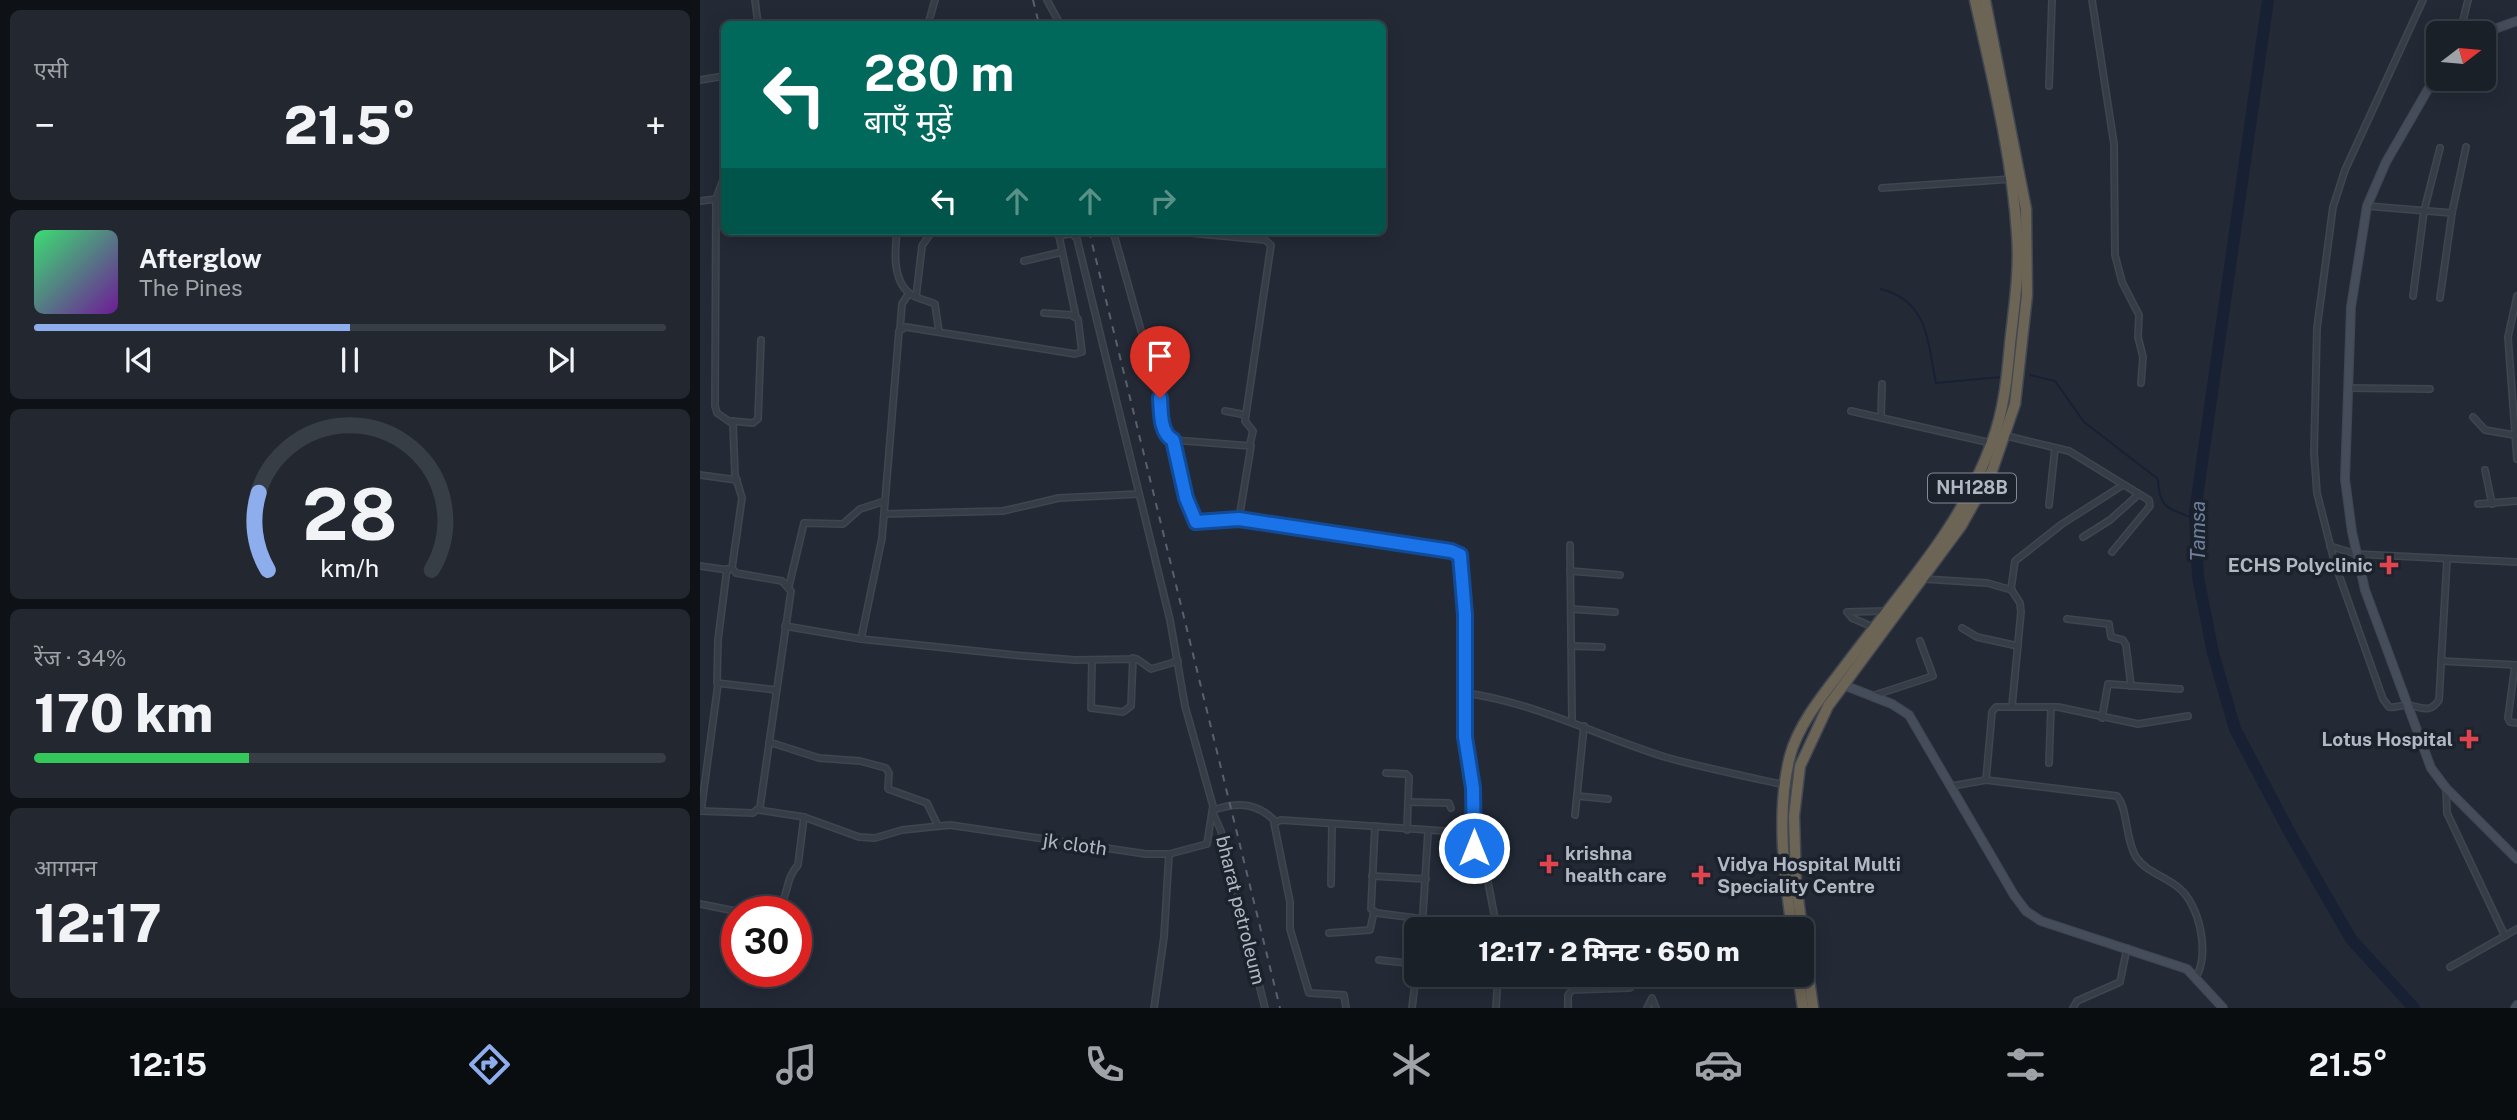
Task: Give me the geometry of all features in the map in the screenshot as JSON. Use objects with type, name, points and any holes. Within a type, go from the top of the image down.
[{"type":"highway","name":"NH128B","points":[[1791,917],[1785,861],[1784,785],[1796,743],[1839,683],[1874,627],[1957,519],[1992,443],[2004,401],[2017,275],[2012,179],[1975,0]]},
{"type":"highway","name":"NH128B","points":[[1813,1008],[1796,884],[1795,788],[1810,739],[1839,683],[1924,579],[1968,515],[2007,436],[2019,380],[2027,295],[2027,235],[2016,155],[1985,0]]},
{"type":"highway","points":[[1800,987],[1803,1008]]},
{"type":"street","points":[[755,0],[758,21]]},
{"type":"street","points":[[930,21],[935,0]]},
{"type":"street","points":[[1047,0],[1058,21]]},
{"type":"street","points":[[2049,86],[2052,0]]},
{"type":"street","points":[[2092,0],[2113,144],[2115,255],[2122,282],[2139,315],[2138,334],[2143,357],[2141,383]]},
{"type":"street","points":[[2423,0],[2345,170],[2327,238],[2316,328],[2314,453],[2317,493],[2330,545],[2383,699],[2389,707],[2407,705],[2420,710],[2435,706],[2439,700],[2447,560]]},
{"type":"street","points":[[2463,21],[2468,0]]},
{"type":"street","points":[[2496,28],[2517,21]]},
{"type":"street","points":[[700,80],[721,76]]},
{"type":"street","points":[[2427,91],[2386,162],[2367,206],[2351,307],[2345,479],[2356,554],[2365,590],[2431,768],[2446,788],[2517,859]]},
{"type":"street","points":[[2440,298],[2452,213],[2466,147]]},
{"type":"street","points":[[2413,296],[2424,211],[2440,148]]},
{"type":"street","points":[[1882,188],[2012,179]]},
{"type":"street","points":[[721,185],[716,199],[715,407],[720,416],[731,421],[753,423],[758,419],[761,340]]},
{"type":"street","points":[[700,201],[716,199]]},
{"type":"street","points":[[2367,206],[2452,213]]},
{"type":"street","points":[[897,235],[897,267],[902,284],[909,293],[935,304],[939,332]]},
{"type":"street","points":[[916,297],[922,246],[929,235]]},
{"type":"street","points":[[900,329],[939,332],[1078,354],[1083,349],[1080,322],[1076,317],[1058,235]]},
{"type":"street","points":[[1074,235],[1077,239],[1139,494],[1178,661],[1182,695],[1213,812],[1246,804],[1263,810],[1276,822],[1474,833]]},
{"type":"street","points":[[1114,235],[1160,398],[1162,422],[1166,434],[1173,440],[1193,518],[1199,523],[1239,519],[1456,553],[1462,568],[1465,737],[1473,788],[1474,855],[1487,877],[1495,917]]},
{"type":"street","points":[[1212,235],[1265,240],[1271,245],[1246,415],[1245,425],[1253,431],[1239,519]]},
{"type":"street","points":[[1024,261],[1062,252]]},
{"type":"street","points":[[861,639],[884,514],[902,304],[909,293]]},
{"type":"street","points":[[2517,296],[2510,319],[2517,459]]},
{"type":"street","points":[[1044,313],[1076,317]]},
{"type":"street","points":[[2510,319],[2517,323]]},
{"type":"street","points":[[1881,417],[1882,384]]},
{"type":"street","points":[[2349,388],[2430,389]]},
{"type":"street","points":[[1225,411],[1246,415]]},
{"type":"street","points":[[1850,411],[1992,443]]},
{"type":"street","points":[[2473,417],[2485,430],[2514,435]]},
{"type":"street","points":[[700,811],[718,684],[718,640],[742,498],[737,480],[731,421]]},
{"type":"street","points":[[2007,436],[2077,455],[2149,500],[2150,506],[2112,552]]},
{"type":"street","points":[[1173,440],[1250,444]]},
{"type":"street","points":[[2049,505],[2056,448]]},
{"type":"street","points":[[2485,470],[2492,504]]},
{"type":"street","points":[[700,475],[737,480]]},
{"type":"street","points":[[2012,706],[2021,606],[2012,590],[2014,564],[2018,557],[2123,485]]},
{"type":"street","points":[[884,514],[1003,511],[1059,498],[1139,494]]},
{"type":"street","points":[[2083,537],[2110,520],[2139,494]]},
{"type":"street","points":[[759,810],[789,586],[804,523],[843,524],[860,509],[885,501]]},
{"type":"street","points":[[2478,504],[2517,501]]},
{"type":"street","points":[[1570,545],[1572,721]]},
{"type":"street","points":[[2330,545],[2356,554],[2517,562]]},
{"type":"street","points":[[700,566],[782,581],[789,586]]},
{"type":"street","points":[[1570,571],[1620,575]]},
{"type":"street","points":[[1924,579],[1987,583],[2012,590]]},
{"type":"street","points":[[1571,609],[1615,612]]},
{"type":"street","points":[[1874,627],[1850,617],[1847,612],[1886,611]]},
{"type":"street","points":[[2067,619],[2109,624],[2112,637],[2123,640],[2126,646],[2131,686]]},
{"type":"street","points":[[785,626],[861,639],[1092,660],[1133,659],[1151,669],[1178,661]]},
{"type":"street","points":[[1962,628],[1977,637],[2018,646]]},
{"type":"street","points":[[1869,696],[1933,676],[1920,641]]},
{"type":"street","points":[[1571,646],[1602,647]]},
{"type":"street","points":[[1092,660],[1090,705],[1093,709],[1123,712],[1131,706],[1133,659]]},
{"type":"street","points":[[2441,661],[2516,665],[2508,718],[2510,722],[2517,723]]},
{"type":"street","points":[[1839,683],[1892,704],[1909,715],[2026,911],[2042,921],[2187,969],[2224,1008]]},
{"type":"street","points":[[718,684],[776,690]]},
{"type":"street","points":[[2102,718],[2106,686],[2180,689]]},
{"type":"street","points":[[1466,693],[1572,721],[1600,735],[1665,757],[1784,785]]},
{"type":"street","points":[[1986,780],[1993,709],[2012,706],[2051,707],[2144,724],[2188,716]]},
{"type":"street","points":[[2049,763],[2051,707]]},
{"type":"street","points":[[1575,815],[1584,726]]},
{"type":"street","points":[[769,742],[824,759],[860,761],[886,768],[889,770],[888,789],[927,803],[938,826]]},
{"type":"street","points":[[1386,773],[1408,775],[1407,830]]},
{"type":"street","points":[[1952,786],[1986,780],[2113,794],[2120,798],[2129,841],[2138,860],[2177,886],[2191,905],[2203,955],[2196,977]]},
{"type":"street","points":[[2446,788],[2445,805],[2451,823],[2505,936]]},
{"type":"street","points":[[1577,796],[1608,799]]},
{"type":"street","points":[[1408,802],[1447,803],[1451,808]]},
{"type":"street","name":"jk cloth","points":[[700,811],[753,813],[759,810],[804,817],[851,835],[868,838],[938,826],[1146,854],[1169,854],[1207,844],[1213,812]]},
{"type":"street","name":"bharat petroleum","points":[[1213,812],[1221,831],[1265,1008]]},
{"type":"street","points":[[785,896],[790,873],[799,865],[804,817]]},
{"type":"street","points":[[1276,822],[1274,827],[1290,902],[1290,929],[1309,993],[1344,995],[1346,1008]]},
{"type":"street","points":[[1331,884],[1332,824]]},
{"type":"street","points":[[1329,933],[1370,930],[1374,912],[1370,903],[1375,827]]},
{"type":"street","points":[[1423,917],[1428,832]]},
{"type":"street","points":[[1154,1008],[1164,937],[1169,854]]},
{"type":"street","points":[[1372,876],[1426,880]]},
{"type":"street","points":[[700,904],[721,908]]},
{"type":"street","points":[[1374,912],[1409,917]]},
{"type":"street","points":[[2450,967],[2517,929]]},
{"type":"street","points":[[2073,1008],[2077,1001],[2120,982],[2127,948]]},
{"type":"street","points":[[1379,960],[1404,963]]},
{"type":"street","points":[[1412,1008],[1415,987]]},
{"type":"street","points":[[1496,1008],[1497,987]]},
{"type":"street","points":[[1568,1008],[1568,995],[1572,990],[1630,988]]},
{"type":"street","points":[[1647,1008],[1651,998],[1656,1008]]},
{"type":"waterway","name":"Tamsa","points":[[2268,0],[2195,512],[2198,577],[2213,653],[2235,729],[2291,835],[2351,939],[2414,1008]]},
{"type":"waterway","points":[[1881,289],[1897,295],[1917,313],[1927,338],[1936,383],[2001,377]]},
{"type":"waterway","points":[[2030,375],[2055,381],[2084,422],[2158,479],[2161,497],[2167,506],[2195,519]]},
{"type":"railway","points":[[1033,0],[1038,21]]},
{"type":"railway","points":[[1090,235],[1280,1008]]},
{"type":"place","name":"ECHS Polyclinic","points":[[2389,565]]},
{"type":"place","name":"Lotus Hospital","points":[[2469,739]]},
{"type":"place","name":"krishna health care","points":[[1549,864]]},
{"type":"place","name":"Vidya Hospital Multi Speciality Centre","points":[[1701,875]]},
{"type":"route","points":[[1160,398],[1162,422],[1169,439],[1173,440],[1186,498],[1196,522],[1239,519],[1451,551],[1460,555],[1465,615],[1465,737],[1473,788],[1474,848]]}]
